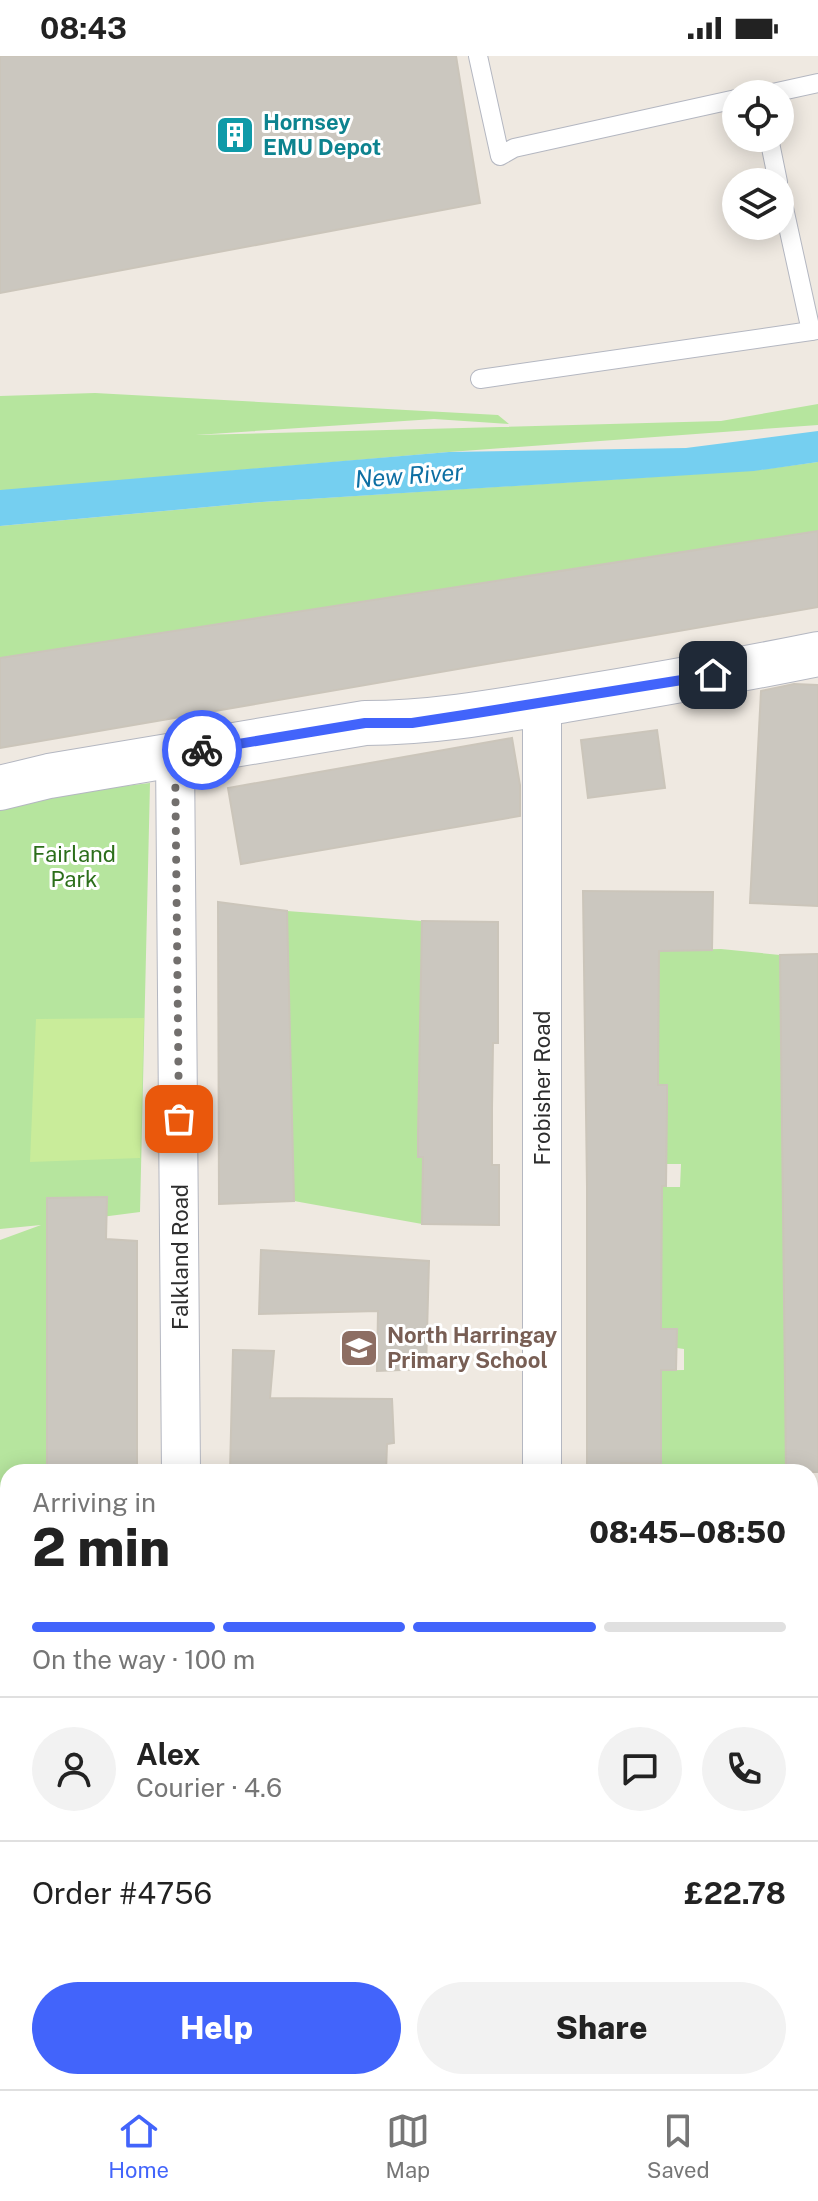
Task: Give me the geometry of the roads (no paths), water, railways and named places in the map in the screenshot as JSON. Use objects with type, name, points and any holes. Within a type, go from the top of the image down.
[{"type":"main road","points":[[0,788],[49,776],[175,754],[365,723],[412,723],[542,704],[818,654]]},
{"type":"street","name":"Frobisher Road","points":[[542,704],[542,1464]]},
{"type":"street","name":"Falkland Road","points":[[175,754],[181,1464]]},
{"type":"lane","points":[[478,56],[500,156],[514,148],[722,102]]},
{"type":"lane","points":[[794,88],[818,83]]},
{"type":"lane","points":[[480,379],[814,331],[792,240]]},
{"type":"water","name":"New River","points":[[818,431],[818,462],[754,471],[262,502],[0,526],[0,490],[449,452],[686,448]]},
{"type":"place","name":"Hornsey EMU Depot","points":[[235,135]]},
{"type":"place","name":"North Harringay Primary School","points":[[359,1348]]},
{"type":"park label","name":"Fairland Park","points":[[74,866]]}]
